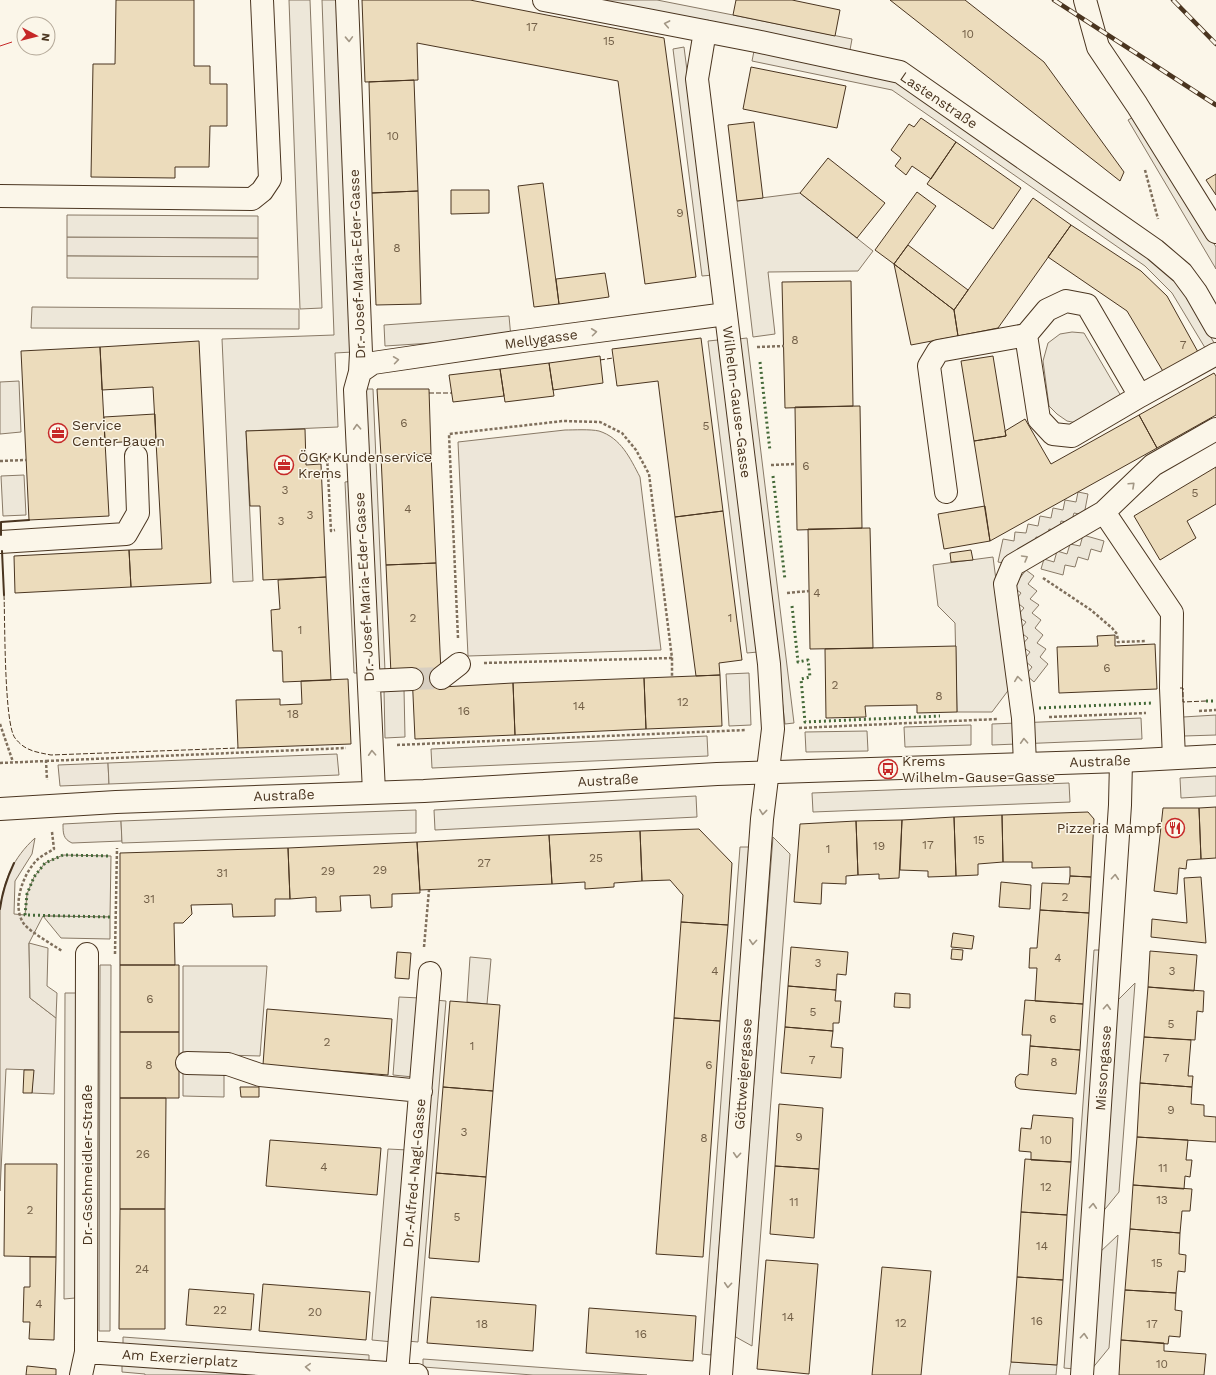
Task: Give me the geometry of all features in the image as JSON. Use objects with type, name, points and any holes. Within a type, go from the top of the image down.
[{"type":"street","points":[[0,196],[252,199],[262,191],[270,179],[262,0]]},
{"type":"street","name":"Dr.-Josef-Maria-Eder-Gasse","points":[[348,0],[361,353],[360,372],[355,390],[374,792]]},
{"type":"street","name":"Lastenstraße","points":[[544,0],[705,31],[900,72],[1155,250],[1182,273],[1196,292],[1216,327]]},
{"type":"street","points":[[1085,0],[1098,47],[1138,105],[1216,232]]},
{"type":"street","name":"Wilhelm-Gause-Gasse","points":[[705,31],[697,79],[769,664],[773,729],[767,773]]},
{"type":"street","points":[[946,492],[929,366],[938,351],[1026,335],[1047,310],[1066,301],[1087,305],[1140,396]]},
{"type":"street","name":"Mellygasse","points":[[360,372],[373,363],[726,314]]},
{"type":"street","points":[[1026,335],[1040,419],[1053,434],[1072,436],[1216,354]]},
{"type":"street","points":[[1025,764],[1023,718],[1006,584],[1013,565],[1104,512],[1153,465],[1216,429]]},
{"type":"street","points":[[0,542],[126,534],[138,513],[136,456]]},
{"type":"street","points":[[1104,512],[1172,613],[1174,758]]},
{"type":"street","points":[[441,678],[459,664]]},
{"type":"street","points":[[369,680],[412,679]]},
{"type":"street","name":"Austraße","points":[[0,809],[116,802],[424,791],[717,774],[1216,756]]},
{"type":"street","name":"Missongasse","points":[[1082,1375],[1120,813],[1121,760]]},
{"type":"street","name":"Göttweigergasse","points":[[721,1375],[762,820],[767,773]]},
{"type":"street","name":"Dr.-Gschmeidler-Straße","points":[[81,1375],[86,1352],[87,954]]},
{"type":"street","name":"Dr.-Alfred-Nagl-Gasse","points":[[407,1374],[420,1091],[430,973]]},
{"type":"street","points":[[187,1063],[228,1064],[260,1075],[420,1091]]},
{"type":"street","name":"Am Exerzierplatz","points":[[86,1352],[407,1374]]},
{"type":"path","points":[[1144,168],[1155,203],[1162,233],[1160,242],[1155,250]]},
{"type":"path","points":[[752,347],[784,346]]},
{"type":"path","points":[[672,658],[459,664],[449,434],[563,420],[600,422],[622,433],[636,450],[648,474],[672,658],[672,677]]},
{"type":"path","points":[[321,474],[328,474],[327,457]]},
{"type":"path","points":[[0,461],[26,460]]},
{"type":"path","points":[[767,465],[796,464]]},
{"type":"path","points":[[1021,561],[1032,571],[1091,610],[1112,628],[1117,634],[1118,642],[1153,641]]},
{"type":"path","points":[[783,593],[809,591]]},
{"type":"path","points":[[0,724],[13,762]]},
{"type":"path","points":[[394,745],[753,730]]},
{"type":"path","points":[[0,763],[346,748]]},
{"type":"path","points":[[46,761],[48,781]]},
{"type":"path","points":[[52,829],[54,849],[38,859],[28,872],[19,893],[19,915],[25,926],[66,954],[87,954]]},
{"type":"path","points":[[115,954],[117,848]]},
{"type":"path","points":[[429,890],[423,953],[430,973]]},
{"type":"shaded area","points":[[289,0],[310,0],[322,308],[300,309]]},
{"type":"shaded area","points":[[322,0],[340,0],[353,352],[335,353],[338,427],[246,431],[253,581],[233,582],[222,339],[334,335]]},
{"type":"shaded area","points":[[601,0],[657,0],[852,39],[850,50]]},
{"type":"shaded area","points":[[684,47],[713,275],[702,276],[673,49]]},
{"type":"shaded area","points":[[754,51],[896,80],[1151,258],[1180,286],[1216,346],[1216,366],[1172,293],[1145,266],[892,90],[752,61]]},
{"type":"shaded area","points":[[1137,115],[1216,247],[1216,269],[1128,120]]},
{"type":"shaded area","points":[[800,193],[873,251],[858,271],[768,272],[775,334],[753,337],[737,201]]},
{"type":"shaded area","points":[[67,215],[258,216],[258,238],[67,237]]},
{"type":"shaded area","points":[[67,237],[258,238],[258,257],[67,256]]},
{"type":"shaded area","points":[[67,256],[258,257],[258,279],[67,278]]},
{"type":"shaded area","points":[[32,307],[299,309],[299,329],[31,328]]},
{"type":"shaded area","points":[[509,316],[511,338],[385,346],[384,325]]},
{"type":"shaded area","points":[[1072,332],[1084,333],[1121,396],[1077,423],[1067,421],[1049,406],[1043,361],[1048,343],[1060,334]]},
{"type":"shaded area","points":[[747,338],[794,723],[785,724],[738,339]]},
{"type":"shaded area","points":[[718,340],[758,652],[747,653],[708,341]]},
{"type":"shaded area","points":[[19,381],[21,432],[0,434],[0,382]]},
{"type":"shaded area","points":[[363,389],[373,389],[385,671],[376,672]]},
{"type":"shaded area","points":[[565,430],[595,430],[607,434],[624,450],[640,477],[661,650],[468,656],[458,442]]},
{"type":"shaded area","points":[[24,475],[26,515],[3,516],[1,476]]},
{"type":"shaded area","points":[[353,481],[362,673],[354,673],[345,482]]},
{"type":"shaded area","points":[[1078,492],[1088,494],[1084,515],[1074,513],[1071,523],[1061,521],[1059,531],[1049,529],[1047,539],[1036,537],[1034,547],[1023,546],[1022,555],[1009,564],[998,562],[1003,539],[1014,541],[1015,532],[1026,533],[1028,524],[1038,526],[1040,516],[1051,518],[1053,508],[1063,510],[1065,500],[1076,502]]},
{"type":"shaded area","points":[[1083,535],[1104,541],[1101,552],[1091,549],[1088,560],[1078,557],[1075,567],[1065,565],[1063,575],[1041,569],[1044,559],[1054,562],[1057,551],[1067,554],[1070,544],[1080,546]]},
{"type":"shaded area","points":[[993,557],[1010,688],[992,712],[957,712],[955,623],[938,606],[933,565]]},
{"type":"shaded area","points":[[1026,570],[1034,576],[1028,584],[1037,591],[1030,599],[1039,605],[1032,613],[1041,620],[1035,628],[1043,635],[1037,643],[1046,649],[1040,657],[1048,664],[1034,682],[1026,675],[1032,667],[1024,660],[1030,652],[1021,646],[1028,638],[1019,631],[1026,622],[1017,616],[1024,608],[1015,601],[1021,593],[1013,587]]},
{"type":"shaded area","points":[[749,673],[751,725],[729,726],[726,674]]},
{"type":"shaded area","points":[[404,689],[405,737],[385,738],[384,690]]},
{"type":"shaded area","points":[[1216,715],[1216,735],[1184,736],[1183,717]]},
{"type":"shaded area","points":[[1141,718],[1142,739],[992,745],[992,724]]},
{"type":"shaded area","points":[[971,725],[971,745],[905,747],[904,727]]},
{"type":"shaded area","points":[[867,731],[868,751],[806,752],[805,732]]},
{"type":"shaded area","points":[[707,736],[708,756],[432,768],[431,749]]},
{"type":"shaded area","points":[[337,754],[339,775],[109,784],[108,763]]},
{"type":"shaded area","points":[[108,763],[109,784],[60,786],[58,765]]},
{"type":"shaded area","points":[[1216,776],[1216,796],[1181,798],[1180,778]]},
{"type":"shaded area","points":[[1069,783],[1070,802],[813,812],[812,793]]},
{"type":"shaded area","points":[[696,796],[697,817],[435,830],[434,810]]},
{"type":"shaded area","points":[[416,810],[416,833],[122,843],[121,821]]},
{"type":"shaded area","points":[[121,821],[122,841],[72,843],[65,838],[63,833],[63,824]]},
{"type":"shaded area","points":[[773,837],[790,854],[752,1346],[734,1336]]},
{"type":"shaded area","points":[[35,838],[32,854],[15,881],[14,914],[25,915],[27,894],[34,877],[45,863],[63,855],[111,856],[110,917],[43,916],[29,943],[30,998],[56,1018],[54,1094],[32,1093],[33,1070],[6,1069],[0,1191],[0,908],[4,888],[15,862]]},
{"type":"shaded area","points":[[740,847],[750,847],[711,1355],[702,1354]]},
{"type":"shaded area","points":[[43,916],[110,917],[110,939],[61,938]]},
{"type":"shaded area","points":[[29,943],[48,948],[47,986],[57,993],[56,1018],[30,998]]},
{"type":"shaded area","points":[[1094,950],[1104,950],[1074,1369],[1064,1368]]},
{"type":"shaded area","points":[[470,957],[491,959],[487,1004],[467,1002]]},
{"type":"shaded area","points":[[100,965],[111,965],[110,1331],[99,1331]]},
{"type":"shaded area","points":[[183,966],[267,966],[260,1056],[224,1055],[224,1097],[183,1096]]},
{"type":"shaded area","points":[[1135,983],[1119,1192],[1101,1214],[1115,1003]]},
{"type":"shaded area","points":[[65,993],[76,993],[75,1298],[64,1299]]},
{"type":"shaded area","points":[[399,997],[420,998],[413,1077],[393,1075]]},
{"type":"shaded area","points":[[435,1000],[446,1001],[418,1342],[407,1341]]},
{"type":"shaded area","points":[[388,1149],[408,1150],[393,1342],[372,1340]]},
{"type":"shaded area","points":[[1118,1235],[1109,1348],[1091,1370],[1099,1253]]},
{"type":"shaded area","points":[[123,1337],[369,1355],[369,1363],[123,1345]]},
{"type":"shaded area","points":[[423,1359],[647,1375],[533,1375],[423,1367]]},
{"type":"shaded area","points":[[122,1362],[313,1375],[145,1375],[122,1372]]},
{"type":"shaded area","points":[[1011,1362],[1057,1365],[1056,1375],[1009,1375]]},
{"type":"building","points":[[116,0],[194,0],[194,66],[210,66],[210,84],[227,84],[227,126],[210,126],[209,167],[175,167],[175,178],[91,177],[93,64],[115,64]]},
{"type":"building","points":[[362,0],[470,0],[664,38],[696,277],[645,284],[618,81],[417,43],[418,80],[365,82]]},
{"type":"building","points":[[736,0],[792,0],[840,10],[835,36],[733,15]]},
{"type":"building","points":[[890,0],[965,0],[1044,62],[1124,172],[1120,181]]},
{"type":"building","points":[[751,67],[846,86],[837,128],[743,109]]},
{"type":"building","points":[[414,80],[418,191],[372,193],[369,82]]},
{"type":"building","points":[[921,118],[956,142],[931,179],[912,166],[906,175],[895,166],[901,158],[891,150],[909,124],[914,127]]},
{"type":"building","points":[[754,122],[763,198],[737,201],[728,125]]},
{"type":"building","points":[[956,142],[1021,188],[993,229],[927,184]]},
{"type":"building","points":[[828,158],[885,203],[857,238],[800,193]]},
{"type":"building","points":[[1216,174],[1216,195],[1206,180]]},
{"type":"building","points":[[543,183],[559,304],[534,307],[518,186]]},
{"type":"building","points":[[451,190],[489,190],[489,213],[451,214]]},
{"type":"building","points":[[418,191],[421,304],[376,305],[372,193]]},
{"type":"building","points":[[917,192],[936,206],[894,264],[875,250]]},
{"type":"building","points":[[1033,198],[1071,225],[998,328],[958,336],[954,310]]},
{"type":"building","points":[[1071,225],[1141,271],[1167,296],[1198,352],[1164,373],[1127,311],[1048,257]]},
{"type":"building","points":[[908,245],[968,290],[954,310],[894,264]]},
{"type":"building","points":[[894,264],[954,310],[958,336],[911,345]]},
{"type":"building","points":[[605,273],[609,297],[559,304],[556,279]]},
{"type":"building","points":[[851,281],[853,406],[785,408],[782,282]]},
{"type":"building","points":[[701,338],[723,511],[675,517],[658,381],[617,386],[612,349]]},
{"type":"building","points":[[199,341],[211,583],[131,587],[129,550],[162,549],[153,387],[102,390],[100,347]]},
{"type":"building","points":[[100,347],[109,516],[29,520],[21,351]]},
{"type":"building","points":[[600,356],[603,383],[553,390],[549,363]]},
{"type":"building","points":[[993,356],[1006,436],[974,441],[961,361]]},
{"type":"building","points":[[549,363],[554,396],[505,402],[500,369]]},
{"type":"building","points":[[500,369],[504,396],[453,402],[449,375]]},
{"type":"building","points":[[1214,373],[1216,376],[1216,415],[1157,448],[1139,415]]},
{"type":"building","points":[[377,389],[429,389],[431,454],[381,456]]},
{"type":"building","points":[[860,406],[862,528],[797,530],[795,407]]},
{"type":"building","points":[[155,414],[156,440],[105,443],[104,417]]},
{"type":"building","points":[[1139,415],[1157,448],[990,541],[974,441],[1006,436],[1005,431],[1025,419],[1051,464]]},
{"type":"building","points":[[305,429],[306,465],[321,464],[326,577],[263,580],[260,506],[250,506],[246,431]]},
{"type":"building","points":[[431,454],[436,563],[386,565],[381,456]]},
{"type":"building","points":[[1216,467],[1216,504],[1187,521],[1196,538],[1160,560],[1134,516]]},
{"type":"building","points":[[985,506],[990,541],[944,549],[938,514]]},
{"type":"building","points":[[723,511],[742,660],[719,663],[720,675],[696,676],[675,517]]},
{"type":"building","points":[[870,528],[873,648],[810,649],[808,529]]},
{"type":"building","points":[[129,550],[131,587],[15,593],[14,556]]},
{"type":"building","points":[[971,550],[973,560],[951,562],[950,553]]},
{"type":"building","points":[[436,563],[441,672],[391,674],[386,565]]},
{"type":"building","points":[[326,577],[331,680],[283,682],[282,651],[273,651],[271,610],[280,609],[278,580]]},
{"type":"building","points":[[1115,635],[1115,646],[1155,644],[1157,689],[1059,693],[1057,647],[1098,646],[1097,636]]},
{"type":"building","points":[[956,646],[957,712],[917,713],[917,705],[865,706],[866,717],[826,718],[825,649]]},
{"type":"building","points":[[441,672],[442,687],[513,683],[515,735],[415,739],[412,673]]},
{"type":"building","points":[[720,675],[722,726],[646,729],[644,678]]},
{"type":"building","points":[[644,678],[646,729],[515,735],[513,683]]},
{"type":"building","points":[[348,679],[351,744],[238,748],[236,700],[280,699],[280,705],[302,704],[301,681]]},
{"type":"building","points":[[1216,807],[1216,858],[1201,859],[1199,808]]},
{"type":"building","points":[[1163,808],[1199,808],[1201,859],[1187,860],[1186,869],[1179,868],[1177,894],[1154,891]]},
{"type":"building","points":[[1088,812],[1094,819],[1091,877],[1070,876],[1070,867],[1032,868],[1032,862],[1003,862],[1002,815]]},
{"type":"building","points":[[1002,815],[1003,862],[978,864],[978,875],[956,876],[954,817]]},
{"type":"building","points":[[954,817],[956,876],[928,877],[928,871],[900,870],[902,820]]},
{"type":"building","points":[[902,820],[899,878],[879,879],[879,874],[858,875],[856,821]]},
{"type":"building","points":[[856,821],[858,875],[846,876],[846,884],[822,883],[821,904],[794,902],[800,824]]},
{"type":"building","points":[[699,829],[732,863],[728,925],[681,922],[683,895],[670,880],[642,881],[640,831]]},
{"type":"building","points":[[640,831],[642,881],[614,883],[614,887],[585,889],[585,882],[552,884],[549,835]]},
{"type":"building","points":[[549,835],[552,884],[420,890],[417,842]]},
{"type":"building","points":[[417,842],[420,893],[392,894],[392,907],[371,908],[370,895],[340,896],[341,911],[316,912],[316,897],[290,899],[288,848]]},
{"type":"building","points":[[288,848],[290,899],[275,899],[275,916],[233,917],[232,904],[191,905],[192,914],[183,923],[174,923],[175,965],[120,965],[120,853]]},
{"type":"building","points":[[1070,876],[1091,877],[1089,913],[1040,910],[1042,883],[1069,884]]},
{"type":"building","points":[[1201,877],[1206,943],[1151,937],[1152,919],[1187,923],[1184,878]]},
{"type":"building","points":[[1001,882],[1031,885],[1030,909],[999,907]]},
{"type":"building","points":[[1040,910],[1089,913],[1083,1004],[1035,1001],[1037,968],[1029,968],[1030,948],[1037,948]]},
{"type":"building","points":[[681,922],[728,925],[720,1021],[674,1018]]},
{"type":"building","points":[[953,933],[974,936],[972,949],[951,947]]},
{"type":"building","points":[[791,947],[848,952],[846,975],[837,974],[836,990],[788,986]]},
{"type":"building","points":[[952,949],[963,950],[962,960],[951,959]]},
{"type":"building","points":[[1150,951],[1197,955],[1194,991],[1148,987]]},
{"type":"building","points":[[397,952],[411,953],[409,979],[395,978]]},
{"type":"building","points":[[120,965],[179,965],[179,1032],[120,1032]]},
{"type":"building","points":[[788,986],[836,990],[835,1001],[841,1001],[839,1023],[833,1023],[833,1031],[785,1027]]},
{"type":"building","points":[[1148,987],[1204,991],[1203,1012],[1197,1011],[1195,1040],[1144,1037]]},
{"type":"building","points":[[895,993],[910,994],[910,1008],[894,1007]]},
{"type":"building","points":[[1025,1000],[1083,1004],[1080,1050],[1030,1046],[1031,1035],[1022,1035]]},
{"type":"building","points":[[450,1001],[500,1005],[493,1091],[443,1087]]},
{"type":"building","points":[[267,1009],[392,1019],[388,1075],[263,1065]]},
{"type":"building","points":[[674,1018],[720,1021],[703,1257],[656,1254]]},
{"type":"building","points":[[785,1027],[833,1031],[831,1047],[843,1048],[841,1078],[781,1073]]},
{"type":"building","points":[[120,1032],[179,1032],[179,1098],[120,1098]]},
{"type":"building","points":[[1144,1037],[1191,1040],[1188,1076],[1193,1076],[1192,1087],[1140,1083]]},
{"type":"building","points":[[1030,1046],[1080,1050],[1076,1094],[1020,1089],[1016,1087],[1016,1077],[1020,1074],[1028,1075]]},
{"type":"building","points":[[24,1070],[34,1070],[32,1093],[23,1093]]},
{"type":"building","points":[[1140,1083],[1192,1087],[1191,1104],[1204,1105],[1204,1116],[1216,1117],[1216,1142],[1137,1137]]},
{"type":"building","points":[[240,1087],[259,1087],[259,1097],[241,1097]]},
{"type":"building","points":[[443,1087],[493,1091],[486,1177],[436,1173]]},
{"type":"building","points":[[120,1098],[166,1098],[165,1209],[120,1209]]},
{"type":"building","points":[[779,1104],[823,1108],[819,1169],[775,1166]]},
{"type":"building","points":[[1033,1115],[1073,1118],[1071,1162],[1031,1160],[1031,1152],[1019,1151],[1021,1128],[1031,1129]]},
{"type":"building","points":[[1137,1137],[1188,1140],[1186,1160],[1192,1160],[1190,1177],[1185,1176],[1184,1189],[1133,1185]]},
{"type":"building","points":[[270,1140],[381,1148],[377,1195],[266,1186]]},
{"type":"building","points":[[1025,1159],[1071,1162],[1067,1215],[1021,1212]]},
{"type":"building","points":[[5,1164],[57,1164],[56,1257],[4,1256]]},
{"type":"building","points":[[775,1166],[819,1169],[814,1238],[770,1234]]},
{"type":"building","points":[[436,1173],[486,1177],[479,1262],[429,1258]]},
{"type":"building","points":[[1133,1185],[1192,1189],[1190,1211],[1182,1211],[1180,1233],[1130,1229]]},
{"type":"building","points":[[120,1209],[165,1209],[165,1329],[119,1329]]},
{"type":"building","points":[[1021,1212],[1067,1215],[1063,1280],[1017,1277]]},
{"type":"building","points":[[1130,1229],[1180,1233],[1179,1254],[1186,1255],[1185,1272],[1178,1271],[1176,1293],[1125,1290]]},
{"type":"building","points":[[30,1257],[56,1257],[54,1340],[29,1339],[30,1322],[23,1322],[24,1287],[30,1287]]},
{"type":"building","points":[[766,1260],[818,1264],[809,1374],[757,1369]]},
{"type":"building","points":[[882,1267],[931,1271],[921,1375],[872,1375]]},
{"type":"building","points":[[1017,1277],[1063,1280],[1057,1365],[1011,1362]]},
{"type":"building","points":[[263,1284],[370,1292],[366,1340],[259,1331]]},
{"type":"building","points":[[189,1289],[254,1294],[251,1330],[186,1325]]},
{"type":"building","points":[[1125,1290],[1176,1293],[1175,1310],[1182,1311],[1180,1337],[1169,1336],[1168,1344],[1121,1340]]},
{"type":"building","points":[[431,1297],[536,1305],[533,1351],[427,1343]]},
{"type":"building","points":[[589,1308],[696,1316],[693,1361],[586,1353]]},
{"type":"building","points":[[1121,1340],[1164,1343],[1164,1351],[1206,1354],[1204,1375],[1119,1375]]},
{"type":"building","points":[[27,1366],[56,1369],[56,1375],[26,1375]]},
{"type":"tunnel","points":[[412,679],[441,678]]},
{"type":"railway","points":[[1054,0],[1216,105]]},
{"type":"railway","points":[[1173,0],[1216,44]]},
{"type":"hedge","points":[[760,362],[770,451]]},
{"type":"hedge","points":[[773,476],[785,580]]},
{"type":"hedge","points":[[792,606],[798,662],[808,660],[810,677],[801,679],[805,722],[940,716]]},
{"type":"hedge","points":[[1206,701],[1216,701]]},
{"type":"hedge","points":[[1039,708],[1153,703]]},
{"type":"hedge","points":[[110,917],[25,915],[27,894],[34,877],[45,863],[63,855],[111,856]]},
{"type":"fence","points":[[600,360],[613,358]]},
{"type":"fence","points":[[429,393],[452,393]]},
{"type":"fence","points":[[4,595],[7,693],[11,729],[15,738],[23,746],[40,753],[51,755],[238,748]]},
{"type":"fence","points":[[1180,688],[1183,688],[1183,702],[1206,701]]},
{"type":"wall","points":[[1,535],[1,522],[29,520]]},
{"type":"wall","points":[[2,551],[4,595]]},
{"type":"wall","points":[[0,909],[5,885],[14,863]]},
{"type":"power","points":[[0,46],[12,42]]},
{"type":"place","name":"Service Center Bauen","points":[[58,433]]},
{"type":"place","name":"ÖGK Kundenservice Krems","points":[[284,465]]},
{"type":"place","name":"Krems Wilhelm-Gause-Gasse","points":[[888,769]]},
{"type":"place","name":"Pizzeria Mampf","points":[[1175,828]]}]
